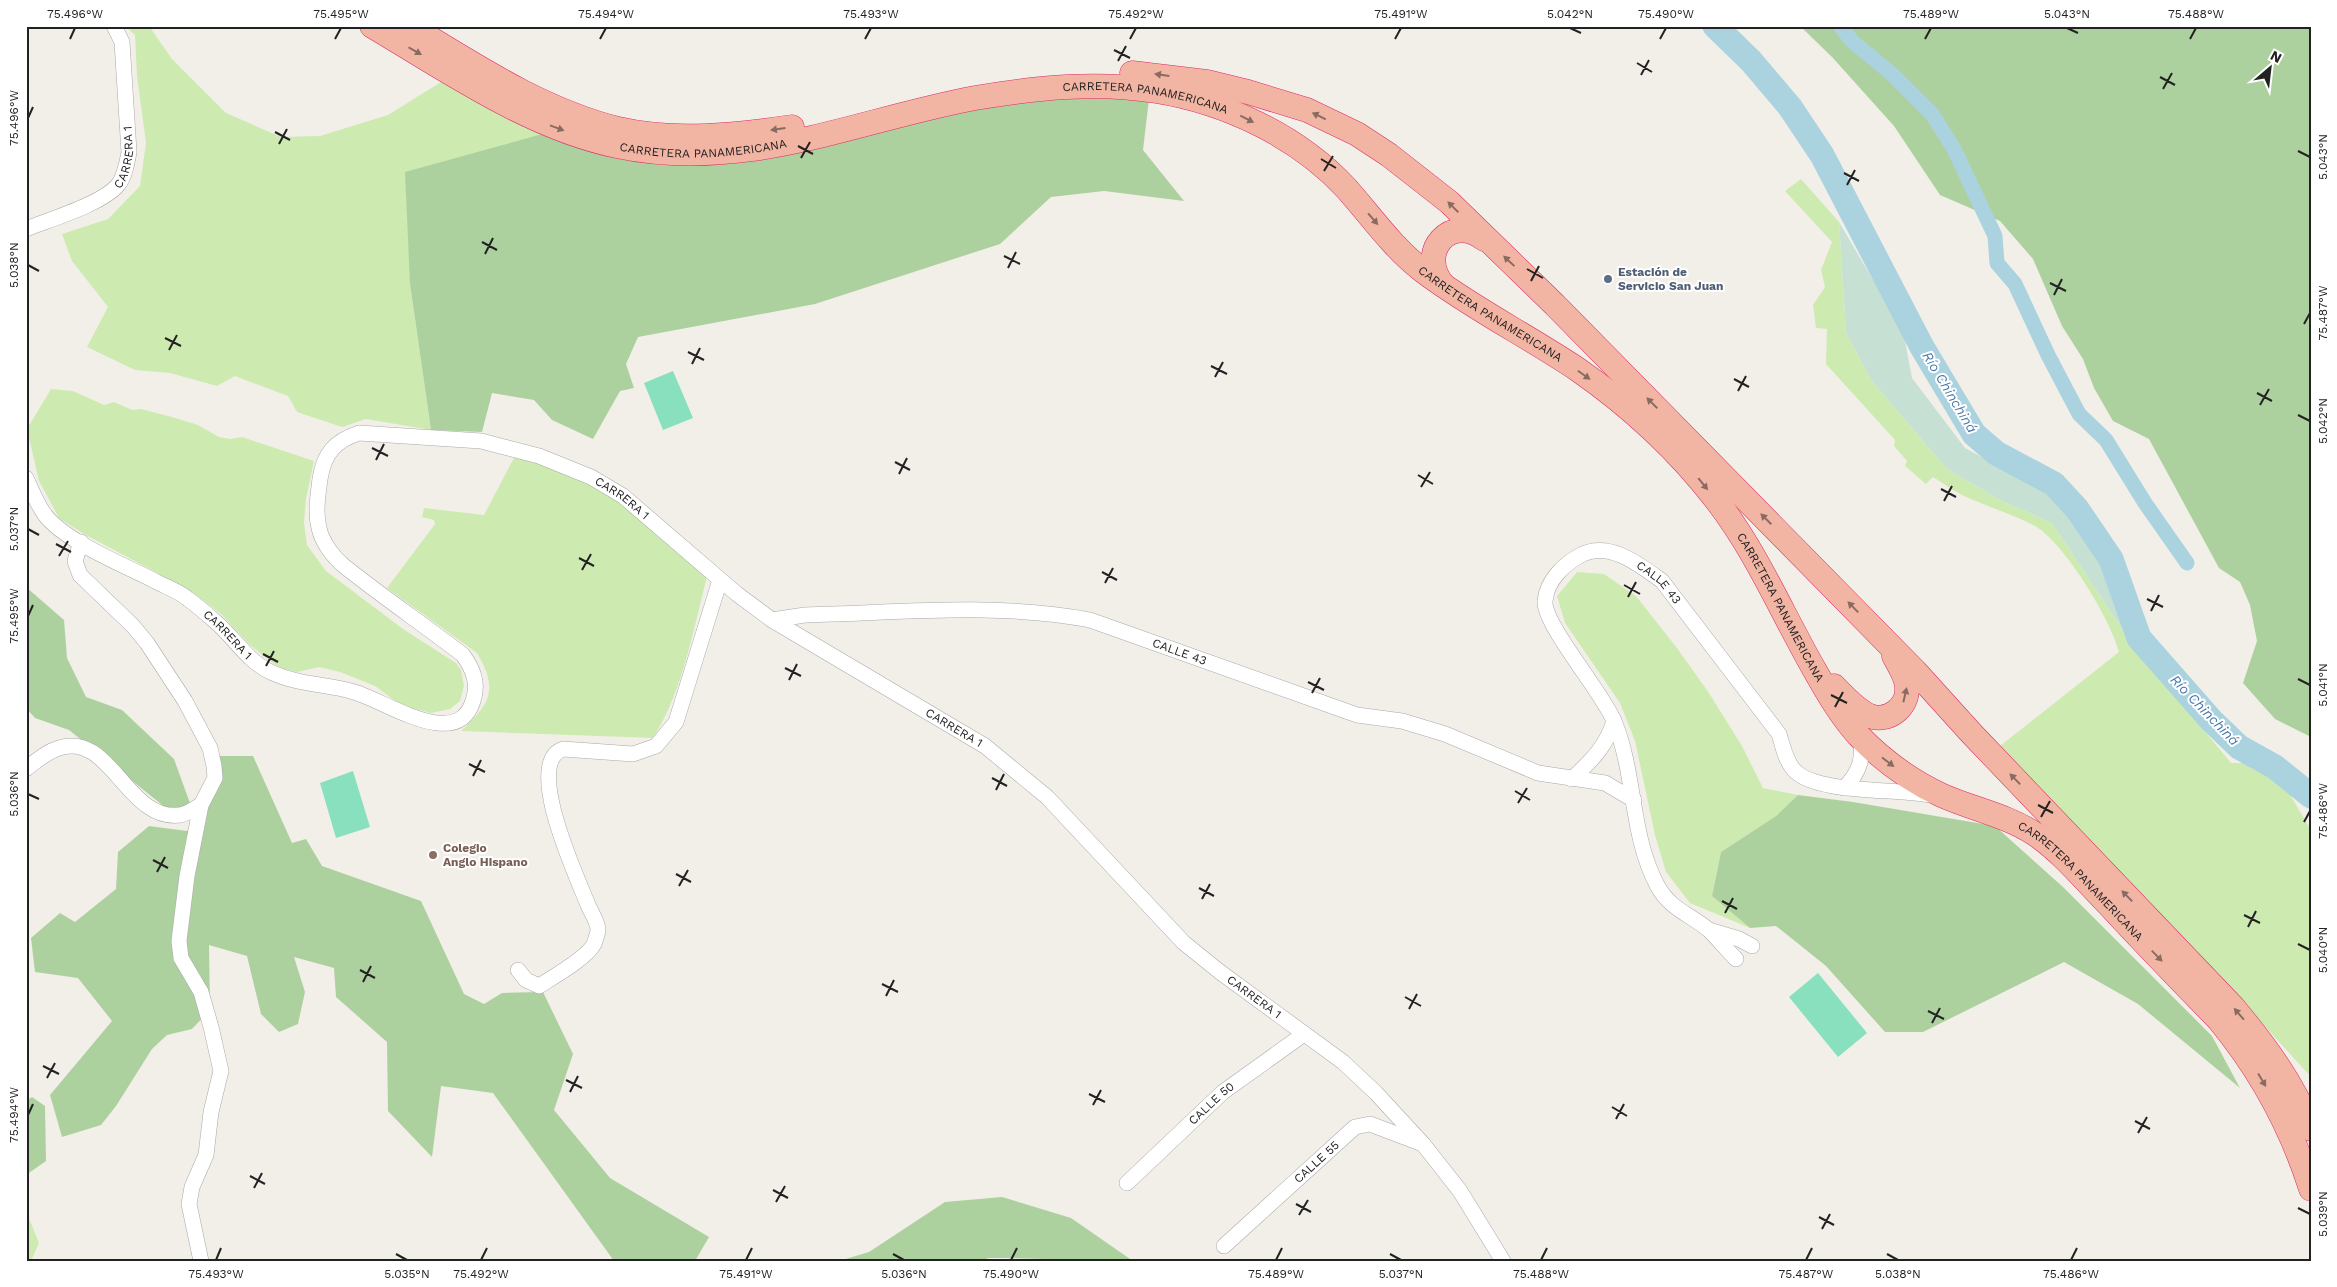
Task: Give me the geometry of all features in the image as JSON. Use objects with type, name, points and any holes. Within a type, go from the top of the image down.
[{"type":"highway","name":"CARRETERA PANAMERICANA","points":[[372,26],[478,88],[548,124],[583,137],[644,151],[680,153],[747,150],[816,139],[971,99],[1042,88],[1095,86],[1153,90],[1200,100],[1235,113],[1274,132],[1341,182],[1400,250],[1418,267],[1444,286],[1572,366],[1612,395],[1651,428],[1686,464],[1740,533],[1806,655],[1840,713],[1860,737],[1883,759],[1910,778],[1940,794],[2012,821],[2054,848],[2219,1020],[2243,1050],[2264,1082],[2292,1134],[2311,1189]]},
{"type":"highway","name":"CARRETERA PANAMERICANA","points":[[410,26],[487,73],[556,108],[612,127],[646,133],[675,135],[744,134],[809,124],[967,86],[1040,75],[1098,71],[1157,74],[1206,82],[1248,92],[1307,110],[1357,134],[1430,187],[1555,305],[1887,642],[2238,1013],[2259,1038],[2281,1072],[2311,1129]]},
{"type":"highway","points":[[1444,286],[1436,276],[1432,263],[1434,250],[1440,239],[1451,232],[1464,230],[1477,233],[1487,241]]},
{"type":"highway","points":[[1806,655],[1847,700],[1870,716],[1884,717],[1893,714],[1901,707],[1908,689],[1906,679],[1887,642]]},
{"type":"street","name":"CARRERA 1","points":[[26,229],[106,197],[119,184],[127,167],[129,152],[122,42],[114,26]]},
{"type":"street","name":"CARRERA 1","points":[[26,478],[45,514],[56,527],[186,597],[218,624],[252,661],[272,673],[295,681],[352,691],[374,698],[419,719],[439,724],[457,722],[470,709],[475,693],[473,668],[464,655],[344,565],[327,547],[319,529],[317,508],[322,470],[329,452],[341,439],[359,433],[481,441],[539,456],[591,477],[623,496],[720,580],[772,620],[985,746],[1047,796],[1184,943],[1220,972],[1342,1062],[1376,1094],[1423,1144],[1460,1190],[1503,1261]]},
{"type":"street","points":[[81,542],[75,561],[80,576],[133,626],[147,643],[184,701],[210,748],[215,778],[191,810],[187,876],[179,941],[181,958],[201,992],[221,1071],[210,1112],[206,1155],[192,1187],[189,1204],[201,1261]]},
{"type":"street","name":"CALLE 43","points":[[1634,800],[1627,759],[1614,721],[1602,696],[1552,623],[1545,602],[1552,581],[1567,562],[1586,552],[1613,551],[1639,564],[1662,581],[1779,734],[1786,758],[1792,768],[1802,777],[1823,785],[1844,788],[1899,790],[1944,799],[1979,809]]},
{"type":"street","points":[[518,970],[526,980],[539,986],[580,958],[593,946],[598,929],[564,844],[548,788],[548,770],[555,755],[564,749],[633,754],[656,746],[676,722],[720,580]]},
{"type":"street","name":"CALLE 43","points":[[772,620],[805,615],[1017,609],[1054,613],[1090,620],[1357,715],[1402,721],[1445,734],[1538,773],[1605,783],[1634,800]]},
{"type":"street","points":[[1572,779],[1600,753],[1609,738],[1614,721]]},
{"type":"street","points":[[1844,788],[1854,778],[1861,765],[1863,751],[1860,737]]},
{"type":"street","points":[[26,769],[49,751],[61,747],[82,746],[98,755],[143,802],[160,811],[191,810]]},
{"type":"street","points":[[1634,800],[1642,852],[1658,887],[1680,912],[1709,930],[1736,959]]},
{"type":"street","points":[[1709,930],[1739,938],[1752,946]]},
{"type":"street","name":"CALLE 50","points":[[1127,1182],[1223,1092],[1304,1034]]},
{"type":"street","name":"CALLE 55","points":[[1224,1246],[1355,1127],[1370,1124],[1423,1144]]},
{"type":"green space","points":[[125,26],[149,26],[172,59],[226,113],[281,137],[320,136],[388,115],[441,82],[546,133],[410,284],[431,430],[366,419],[342,427],[297,412],[288,396],[235,376],[217,386],[170,373],[135,370],[87,347],[108,307],[72,261],[62,234],[108,219],[140,186],[146,143],[137,76],[135,35]]},
{"type":"green space","points":[[1800,26],[2311,26],[2311,737],[2275,719],[2243,683],[2257,641],[2250,605],[2240,582],[2219,568],[2149,439],[2113,421],[2094,388],[2083,359],[2062,326],[2033,259],[2000,221],[1940,195],[1894,126],[1832,57]]},
{"type":"green space","points":[[1096,96],[1149,99],[1143,150],[1184,201],[1104,191],[1051,197],[1000,244],[815,304],[638,337],[626,364],[634,388],[620,391],[593,439],[552,420],[534,400],[492,393],[482,432],[431,430],[410,284],[405,172],[546,133],[614,155],[1043,98]]},
{"type":"green space","points":[[1801,179],[1839,222],[1846,333],[1871,380],[1947,469],[2002,501],[2052,523],[2131,642],[2231,763],[2249,763],[2283,783],[2311,830],[2311,1077],[2000,746],[2119,652],[2106,621],[2084,582],[2071,563],[2045,533],[2033,525],[1962,495],[1933,477],[1926,484],[1905,466],[1907,461],[1894,446],[1895,440],[1826,364],[1827,329],[1816,328],[1813,305],[1825,287],[1821,270],[1832,242],[1785,191]]},
{"type":"green space","points":[[1839,222],[1903,331],[1912,378],[1965,448],[2051,495],[2093,547],[2131,642],[2052,523],[2002,501],[1947,469],[1871,380],[1846,333]]},
{"type":"green space","points":[[673,371],[693,418],[663,430],[644,383]]},
{"type":"green space","points":[[51,389],[73,391],[104,405],[114,402],[132,410],[141,409],[172,417],[198,425],[219,437],[230,439],[242,437],[314,461],[306,499],[304,523],[307,545],[326,571],[403,629],[456,663],[461,670],[464,686],[460,701],[450,709],[431,713],[401,705],[375,686],[340,672],[319,667],[297,672],[284,669],[271,662],[250,645],[221,614],[191,591],[84,534],[59,518],[39,481],[27,429]]},
{"type":"green space","points":[[515,456],[570,473],[608,493],[643,519],[707,577],[680,680],[653,738],[461,731],[479,713],[488,696],[488,677],[484,666],[477,653],[387,588],[435,524],[434,520],[422,517],[424,508],[484,515]]},
{"type":"green space","points":[[1577,572],[1604,574],[1636,596],[1709,693],[1742,746],[1763,788],[1798,795],[1776,816],[1721,852],[1712,896],[1750,928],[1690,903],[1666,872],[1655,835],[1635,741],[1620,703],[1565,623],[1557,596]]},
{"type":"green space","points":[[26,587],[64,620],[67,658],[86,697],[122,710],[174,759],[191,806],[166,808],[69,730],[35,718],[26,708]]},
{"type":"green space","points":[[215,756],[253,756],[292,843],[306,839],[322,866],[421,901],[464,994],[484,1004],[502,993],[543,992],[573,1054],[554,1110],[610,1178],[709,1237],[695,1261],[614,1261],[493,1093],[441,1086],[432,1157],[388,1111],[387,1042],[336,997],[334,968],[294,957],[305,992],[298,1024],[279,1032],[261,1014],[247,956],[209,945],[210,1010],[192,1029],[167,1035],[152,1049],[116,1106],[101,1125],[62,1137],[50,1095],[112,1021],[78,978],[35,972],[31,938],[60,913],[75,922],[116,889],[118,852],[149,826],[187,831],[203,811]]},
{"type":"green space","points":[[353,771],[370,827],[336,838],[320,783]]},
{"type":"green space","points":[[1798,795],[1853,802],[1995,826],[2063,887],[2212,1036],[2240,1088],[2138,1004],[2064,962],[1923,1032],[1885,1032],[1826,966],[1776,926],[1750,928],[1712,896],[1721,852],[1776,816]]},
{"type":"green space","points":[[1818,973],[1867,1033],[1838,1057],[1789,997]]},
{"type":"green space","points":[[32,1097],[45,1106],[46,1161],[26,1175],[26,1101]]},
{"type":"green space","points":[[1002,1197],[1071,1218],[1133,1261],[988,1258],[983,1261],[839,1261],[869,1252],[945,1202]]},
{"type":"green space","points":[[26,1211],[39,1243],[31,1261],[26,1261]]},
{"type":"waterway","name":"Río Chinchiná","points":[[1715,26],[1751,61],[1790,107],[1822,155],[1922,347],[1974,434],[1996,453],[2054,484],[2077,509],[2111,559],[2139,638],[2211,720],[2239,747],[2275,767],[2311,796]]},
{"type":"waterway","points":[[1840,26],[1853,42],[1892,74],[1932,114],[1954,149],[1995,236],[1997,263],[2015,284],[2048,355],[2079,414],[2106,440],[2145,503],[2187,563]]},
{"type":"place","name":"Estación de Servicio San Juan","points":[[1608,279]]},
{"type":"place","name":"Colegio Anglo Hispano","points":[[433,855]]}]
